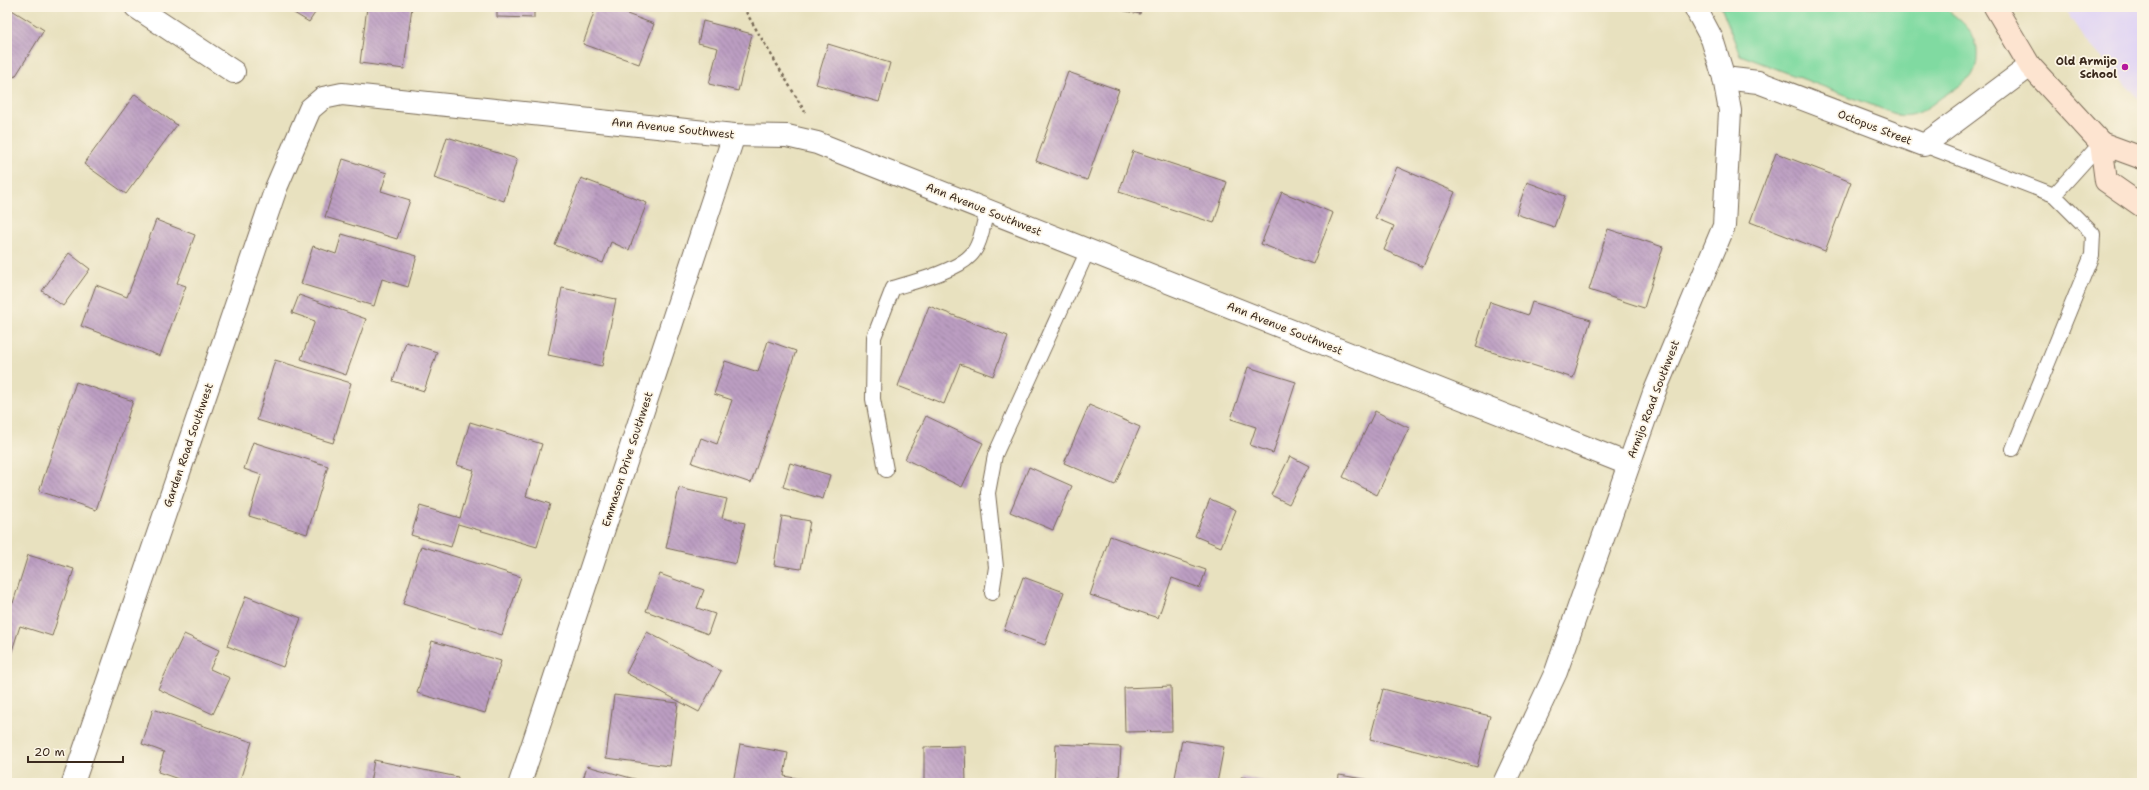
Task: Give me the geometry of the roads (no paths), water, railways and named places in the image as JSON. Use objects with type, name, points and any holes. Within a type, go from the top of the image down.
[{"type":"main road","points":[[1996,7],[2030,66],[2101,144],[2142,158]]},
{"type":"main road","points":[[2101,144],[2106,181],[2142,206]]},
{"type":"street","points":[[136,7],[234,72]]},
{"type":"street","name":"Armijo Road Southwest","points":[[1504,783],[1556,672],[1654,393],[1724,226],[1730,111],[1724,78],[1712,39],[1695,7]]},
{"type":"street","name":"Octopus Street","points":[[1724,78],[1758,82],[1924,145],[2030,66]]},
{"type":"street","name":"Ann Avenue Southwest","points":[[310,109],[323,98],[342,94],[734,135],[787,136],[826,146],[1628,464]]},
{"type":"street","name":"Garden Road Southwest","points":[[73,783],[276,188],[310,109]]},
{"type":"street","name":"Emmason Drive Southwest","points":[[520,783],[734,135]]},
{"type":"lane","points":[[2054,195],[2101,144]]},
{"type":"lane","points":[[1924,145],[2054,195],[2093,234],[2092,255],[2013,449]]},
{"type":"lane","points":[[886,470],[873,399],[874,337],[893,288],[944,272],[970,256],[978,240],[986,210]]},
{"type":"lane","points":[[992,594],[996,567],[988,493],[995,455],[1088,250]]},
{"type":"place","name":"Old Armijo School","points":[[2125,67]]}]
